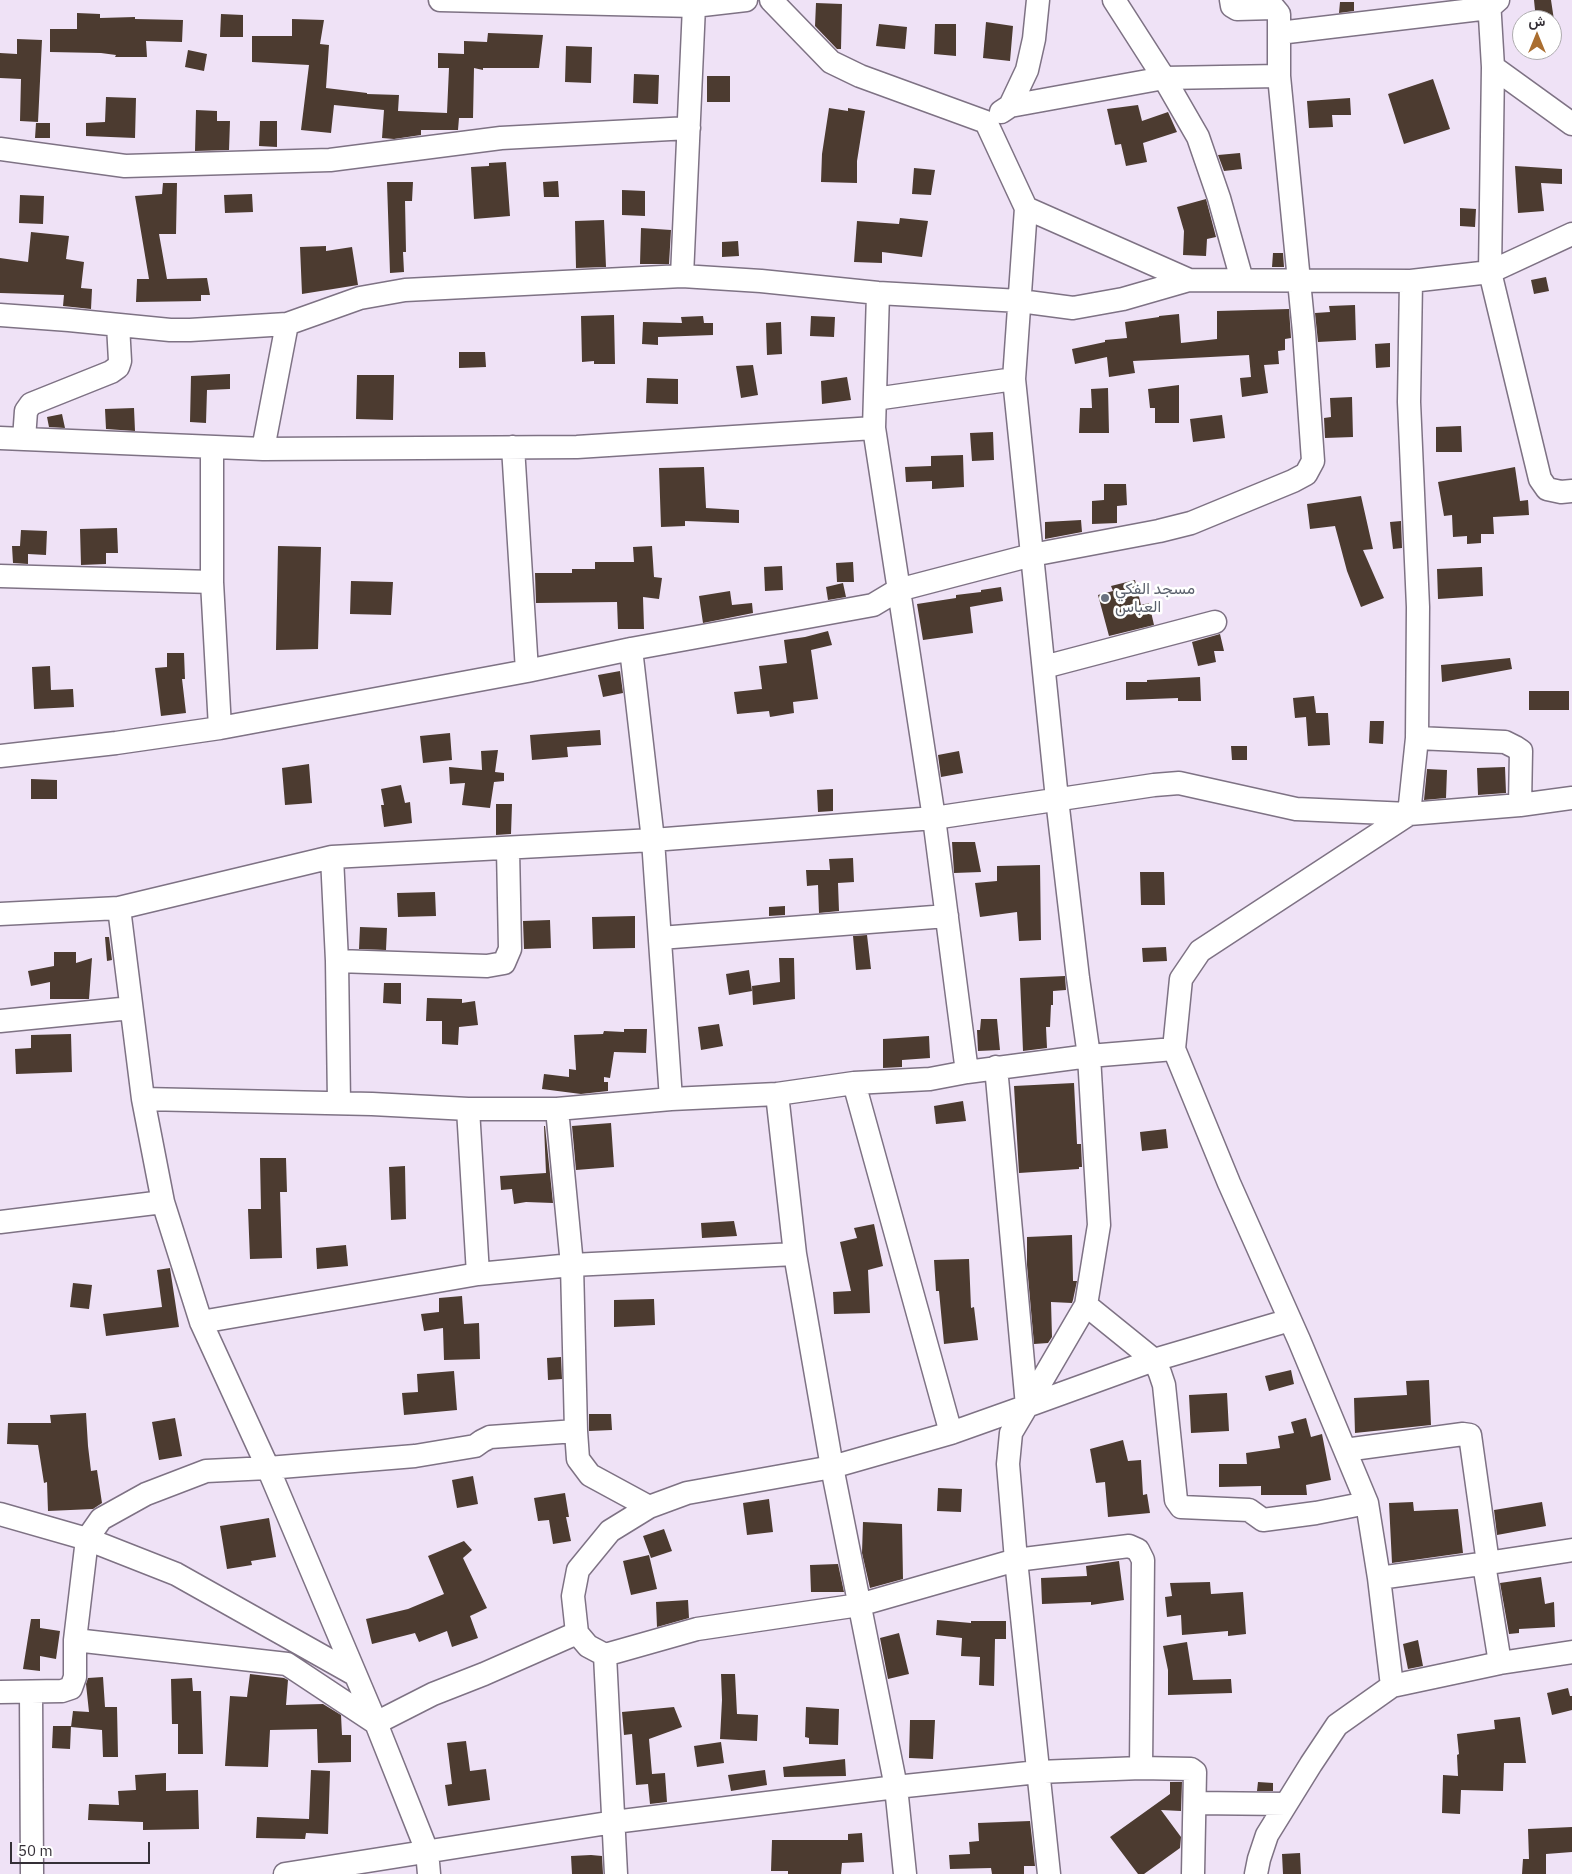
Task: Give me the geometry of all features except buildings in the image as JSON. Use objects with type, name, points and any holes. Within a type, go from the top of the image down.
[{"type":"street","points":[[440,0],[694,6],[746,0]]},
{"type":"street","points":[[771,0],[831,62],[860,76],[986,122],[1026,208],[1014,379],[1057,799],[1089,1056],[1098,1225],[1086,1305],[1011,1433],[1008,1464],[1016,1560],[1049,1874]]},
{"type":"street","points":[[1010,106],[1027,70],[1034,39],[1038,0]]},
{"type":"street","points":[[1114,0],[1164,78],[1198,138],[1220,198],[1242,280]]},
{"type":"street","points":[[0,756],[116,743],[220,728],[873,604],[898,590],[1032,555],[1159,531],[1191,523],[1293,482],[1306,474],[1313,461],[1279,76],[1280,14],[1274,8],[1237,9],[1232,6],[1231,0]]},
{"type":"street","points":[[1279,33],[1492,3],[1490,272],[1540,479],[1547,489],[1561,492],[1572,490]]},
{"type":"street","points":[[682,276],[694,6]]},
{"type":"street","points":[[1493,67],[1572,124]]},
{"type":"street","points":[[986,122],[1010,106],[1164,78],[1279,76]]},
{"type":"street","points":[[0,149],[125,166],[330,160],[501,138],[689,128]]},
{"type":"street","points":[[1026,208],[1189,280]]},
{"type":"street","points":[[0,316],[170,330],[287,324],[360,298],[405,290],[682,276],[761,281],[878,293],[1020,301],[1073,308],[1123,299],[1189,280],[1298,282],[1411,281],[1490,272],[1572,234]]},
{"type":"street","points":[[1409,814],[1417,738],[1418,607],[1410,402],[1411,281]]},
{"type":"street","points":[[878,293],[874,428],[934,818],[967,1072]]},
{"type":"street","points":[[263,449],[287,324]]},
{"type":"street","points":[[24,439],[26,410],[31,404],[111,372],[118,367],[120,361],[118,325]]},
{"type":"street","points":[[875,399],[1014,379]]},
{"type":"street","points":[[0,438],[263,449],[577,447],[874,428]]},
{"type":"street","points":[[513,447],[527,671]]},
{"type":"street","points":[[212,448],[212,582],[220,728]]},
{"type":"street","points":[[0,576],[212,582]]},
{"type":"street","points":[[1044,667],[1215,622]]},
{"type":"street","points":[[631,649],[653,840],[671,1099]]},
{"type":"street","points":[[1417,738],[1505,742],[1515,747],[1521,751],[1520,805]]},
{"type":"street","points":[[0,914],[120,908],[332,857],[653,840],[934,818],[1154,784],[1179,783],[1296,809],[1409,814],[1520,805],[1572,798]]},
{"type":"street","points":[[1392,1686],[1379,1578],[1367,1503],[1290,1320],[1229,1183],[1174,1049],[1181,979],[1200,951],[1409,814]]},
{"type":"street","points":[[337,961],[487,966],[504,963],[510,949],[508,849]]},
{"type":"street","points":[[332,857],[337,961],[339,1103]]},
{"type":"street","points":[[120,908],[143,1099],[163,1202],[200,1322],[268,1468],[376,1723],[426,1851],[429,1874]]},
{"type":"street","points":[[660,938],[947,916]]},
{"type":"street","points":[[0,1021],[132,1008]]},
{"type":"street","points":[[143,1099],[339,1103],[468,1109],[557,1109],[671,1099],[777,1094],[854,1083],[930,1079],[967,1072],[1089,1056],[1174,1049]]},
{"type":"street","points":[[996,1068],[1027,1406]]},
{"type":"street","points":[[854,1083],[950,1432]]},
{"type":"street","points":[[777,1094],[795,1254],[832,1467],[896,1787],[905,1874]]},
{"type":"street","points":[[468,1109],[478,1274]]},
{"type":"street","points":[[557,1109],[572,1265],[578,1460],[590,1475],[649,1507]]},
{"type":"street","points":[[0,1222],[163,1202]]},
{"type":"street","points":[[200,1322],[478,1274],[572,1265],[795,1254]]},
{"type":"street","points":[[1086,1305],[1154,1360],[1164,1385],[1176,1500],[1181,1507],[1250,1510],[1263,1520],[1316,1513],[1367,1503]]},
{"type":"street","points":[[1141,1768],[1143,1560],[1138,1550],[1128,1546],[1016,1560],[859,1605],[697,1629],[605,1655],[588,1646],[577,1633],[573,1596],[578,1570],[610,1531],[649,1507],[687,1493],[832,1467],[950,1432],[1154,1360],[1290,1320]]},
{"type":"street","points":[[0,1692],[62,1691],[72,1688],[75,1677],[75,1640],[87,1539],[102,1519],[146,1494],[206,1471],[415,1456],[476,1446],[490,1438],[576,1431]]},
{"type":"street","points":[[1345,1450],[1463,1434],[1470,1435],[1500,1663]]},
{"type":"street","points":[[0,1514],[87,1539],[176,1574],[354,1674]]},
{"type":"street","points":[[1379,1578],[1572,1550]]},
{"type":"street","points":[[376,1723],[433,1694],[577,1633]]},
{"type":"street","points":[[75,1640],[287,1664],[376,1723]]},
{"type":"street","points":[[1256,1874],[1259,1859],[1268,1835],[1337,1725],[1392,1686],[1500,1663],[1572,1652]]},
{"type":"street","points":[[605,1655],[616,1874]]},
{"type":"street","points":[[31,1692],[32,1874]]},
{"type":"street","points":[[285,1874],[614,1822],[896,1787],[1038,1772],[1141,1768],[1191,1769],[1195,1772],[1193,1874]]},
{"type":"street","points":[[1194,1802],[1286,1804]]},
{"type":"place","name":"مسجد الفكي العباس","points":[[1105,598]]}]
